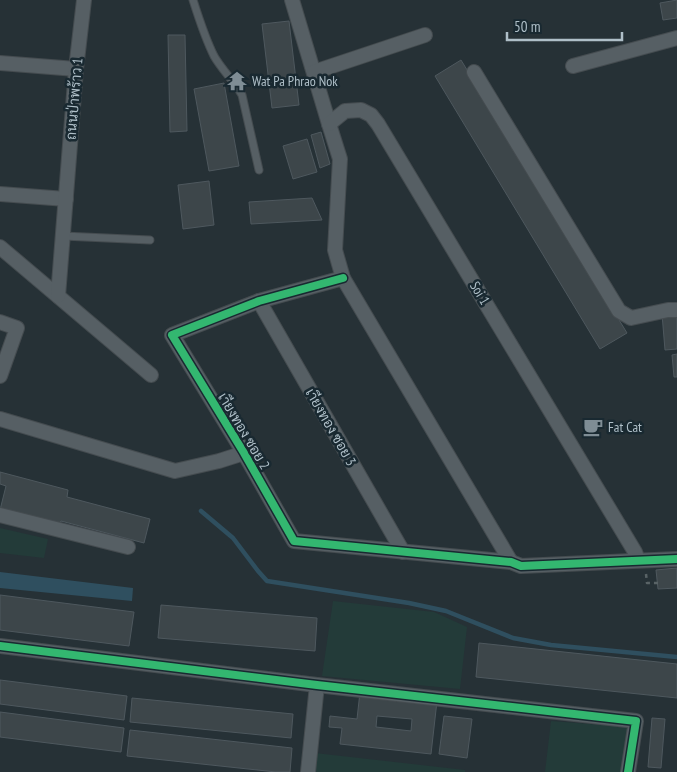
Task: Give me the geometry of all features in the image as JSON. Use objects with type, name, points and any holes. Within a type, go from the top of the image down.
[{"type":"street","name":"ถนนป่าพร้าว 1","points":[[58,296],[76,69],[84,0]]},
{"type":"street","points":[[292,0],[340,159],[335,250],[344,278],[511,562]]},
{"type":"street","points":[[314,72],[425,35]]},
{"type":"street","points":[[573,66],[677,38]]},
{"type":"street","points":[[0,63],[76,69]]},
{"type":"street","points":[[474,72],[619,311],[632,318],[668,310],[677,310]]},
{"type":"street","name":"Soi 1","points":[[328,124],[345,111],[361,110],[371,115],[378,124],[636,556]]},
{"type":"street","points":[[0,194],[66,199]]},
{"type":"street","points":[[0,247],[151,374]]},
{"type":"street","points":[[259,301],[344,278]]},
{"type":"street","name":"เาียงทอง ซอย 2","points":[[259,301],[172,335],[244,453],[294,541],[403,552]]},
{"type":"street","name":"เาียงทอง ซอย 3","points":[[259,301],[403,552]]},
{"type":"street","points":[[0,322],[17,328],[0,376]]},
{"type":"street","points":[[0,419],[175,471],[244,453]]},
{"type":"street","points":[[0,516],[128,547]]},
{"type":"street","points":[[636,556],[677,550]]},
{"type":"street","points":[[403,552],[511,562],[518,558],[636,556],[677,559]]},
{"type":"street","points":[[0,646],[636,721],[628,772]]},
{"type":"street","points":[[308,772],[317,684]]},
{"type":"lane","points":[[193,0],[214,56],[242,95],[259,170]]},
{"type":"lane","points":[[63,236],[150,240]]},
{"type":"green space","points":[[0,528],[48,539],[44,558],[0,553]]},
{"type":"green space","points":[[333,601],[434,612],[467,627],[460,689],[322,676]]},
{"type":"green space","points":[[551,721],[630,727],[623,772],[545,772]]},
{"type":"green space","points":[[315,753],[465,770],[465,772],[313,772]]},
{"type":"water","points":[[0,572],[133,588],[132,601],[0,588]]},
{"type":"building","points":[[677,0],[677,18],[663,20],[660,3]]},
{"type":"building","points":[[289,21],[299,105],[272,108],[262,24]]},
{"type":"building","points":[[168,35],[185,35],[187,131],[170,132]]},
{"type":"building","points":[[461,60],[627,333],[600,349],[435,76]]},
{"type":"building","points":[[224,83],[239,166],[209,171],[194,89]]},
{"type":"building","points":[[321,132],[330,164],[320,168],[311,135]]},
{"type":"building","points":[[307,139],[317,172],[293,179],[283,146]]},
{"type":"building","points":[[209,181],[214,225],[183,229],[178,185]]},
{"type":"building","points":[[312,198],[322,220],[251,224],[249,202]]},
{"type":"building","points":[[677,313],[677,349],[665,350],[662,314]]},
{"type":"building","points":[[677,354],[677,377],[674,377],[672,355]]},
{"type":"building","points":[[0,472],[68,490],[67,497],[150,519],[144,543],[61,521],[59,525],[0,510],[6,486],[0,484]]},
{"type":"building","points":[[677,568],[677,588],[658,589],[656,570]]},
{"type":"building","points":[[0,595],[134,612],[129,646],[0,630]]},
{"type":"building","points":[[161,605],[317,618],[315,651],[158,638]]},
{"type":"building","points":[[479,643],[677,664],[677,698],[476,677]]},
{"type":"building","points":[[0,680],[127,696],[124,720],[0,704]]},
{"type":"building","points":[[360,692],[437,701],[431,754],[340,744],[342,728],[329,727],[330,716],[357,719]],"holes":[[[377,716],[412,719],[411,731],[376,727]]]},
{"type":"building","points":[[132,698],[293,714],[291,738],[130,722]]},
{"type":"building","points":[[0,712],[124,728],[121,752],[0,737]]},
{"type":"building","points":[[444,716],[472,719],[467,758],[439,754]]},
{"type":"building","points":[[652,718],[665,719],[661,768],[648,767]]},
{"type":"building","points":[[130,730],[292,748],[290,772],[127,756]]},
{"type":"waterway","points":[[201,511],[233,538],[267,581],[409,603],[446,611],[513,638],[551,645],[677,657]]},
{"type":"cycle path","points":[[343,278],[259,301],[172,335],[244,453],[294,541],[511,562],[521,566],[677,559]]},
{"type":"cycle path","points":[[0,646],[317,685],[636,721],[628,772]]},
{"type":"place","name":"Wat Pa Phrao Nok","points":[[237,81]]},
{"type":"place","name":"Fat Cat","points":[[593,427]]}]
